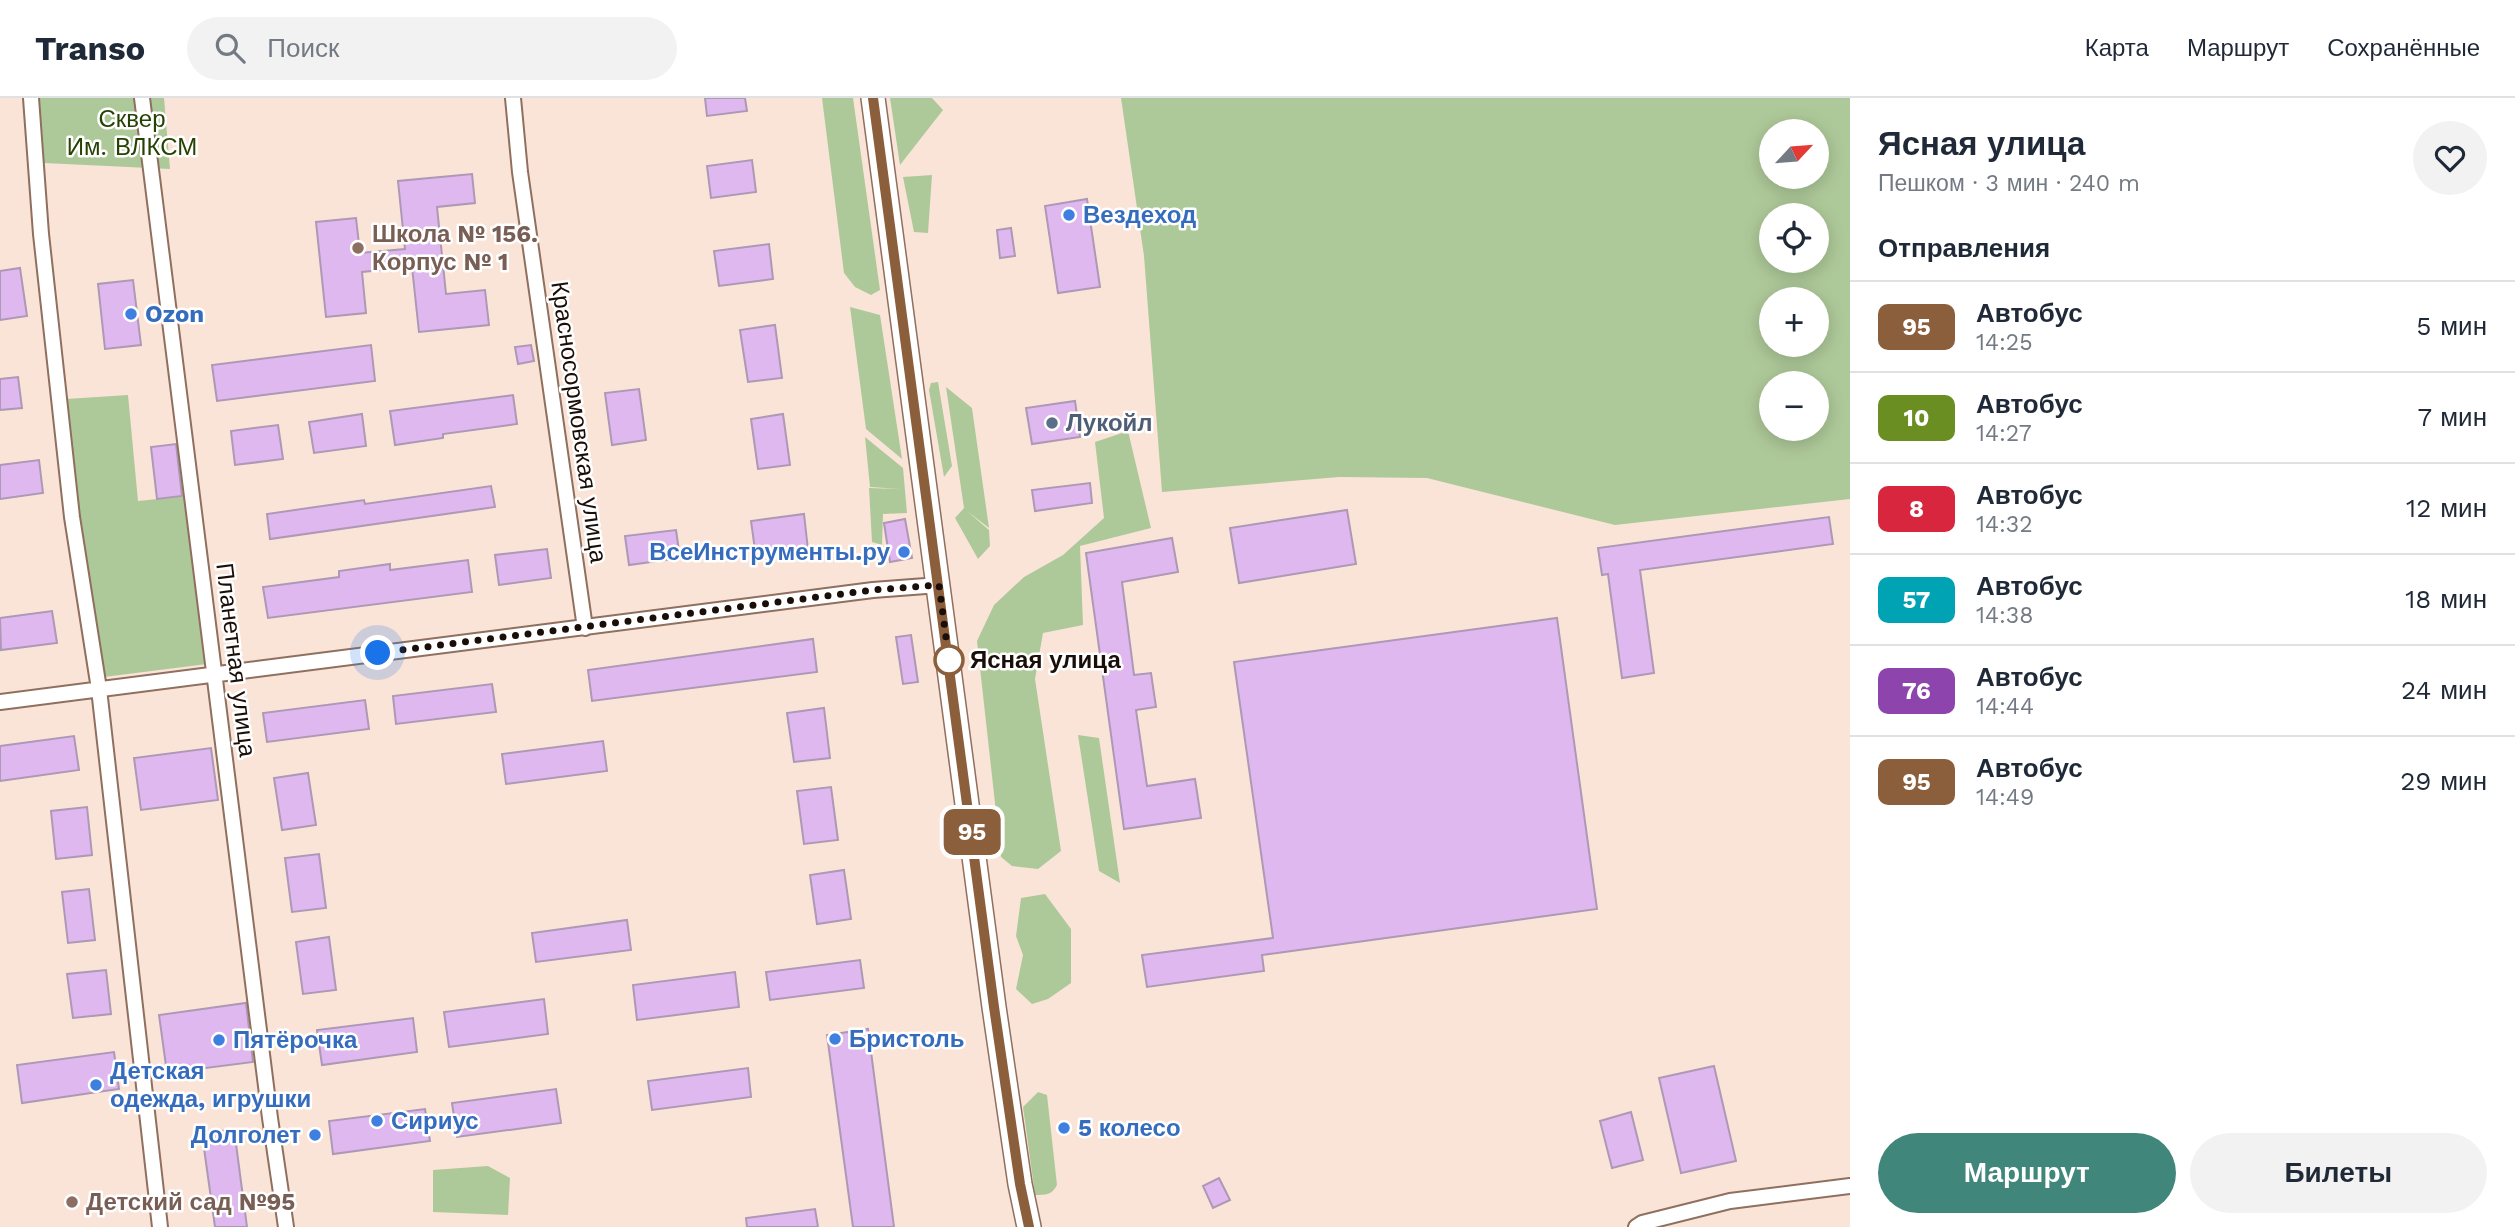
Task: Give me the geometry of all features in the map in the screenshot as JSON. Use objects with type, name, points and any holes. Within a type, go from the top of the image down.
[{"type":"main road","points":[[873,98],[994,1007],[1020,1184],[1029,1227]]},
{"type":"street","points":[[31,98],[41,234],[71,504],[99,689],[160,1227]]},
{"type":"street","name":"Планетная улица","points":[[142,98],[286,1227]]},
{"type":"street","name":"Красносормовская улица","points":[[513,98],[520,172],[584,628]]},
{"type":"street","points":[[0,702],[873,590],[939,585]]},
{"type":"street","points":[[1636,1227],[1642,1223],[1730,1201],[1850,1186]]},
{"type":"green space","name":"Сквер Им. ВЛКСМ","points":[[39,98],[164,98],[170,169],[44,163]]},
{"type":"green space","points":[[822,98],[853,98],[880,290],[871,295],[855,287],[844,273]]},
{"type":"green space","points":[[890,98],[932,98],[943,110],[900,165]]},
{"type":"green space","points":[[1121,98],[1850,98],[1850,499],[1615,525],[1427,478],[1339,477],[1162,492],[1144,256]]},
{"type":"green space","points":[[932,175],[928,233],[914,232],[903,177]]},
{"type":"green space","points":[[850,307],[880,315],[902,459],[866,429]]},
{"type":"green space","points":[[938,382],[952,466],[944,477],[929,390],[931,383]]},
{"type":"green space","points":[[946,387],[972,408],[989,528],[967,511],[989,530],[990,546],[978,559],[955,518],[964,508]]},
{"type":"green space","points":[[128,395],[138,501],[187,496],[207,664],[104,677],[66,399]]},
{"type":"green space","points":[[1128,431],[1151,528],[1080,546],[1083,625],[1043,633],[1035,679],[1061,851],[1038,869],[1012,866],[1001,857],[977,641],[994,605],[1024,577],[1063,555],[1104,518],[1095,442]]},
{"type":"green space","points":[[865,437],[903,468],[907,513],[883,514],[882,545],[872,542],[869,488],[900,489],[870,487]]},
{"type":"green space","points":[[1078,735],[1099,738],[1120,883],[1099,871]]},
{"type":"green space","points":[[1045,894],[1071,929],[1071,983],[1048,999],[1032,1004],[1016,989],[1023,955],[1016,936],[1021,898]]},
{"type":"green space","points":[[1038,1092],[1047,1095],[1057,1185],[1053,1191],[1042,1195],[1035,1195],[1023,1107]]},
{"type":"green space","points":[[488,1166],[510,1178],[508,1215],[433,1212],[433,1170]]},
{"type":"building","points":[[705,98],[745,98],[747,111],[707,116]]},
{"type":"building","points":[[752,160],[756,192],[711,198],[707,166]]},
{"type":"building","points":[[472,174],[475,203],[437,207],[446,294],[485,290],[489,325],[419,332],[412,267],[362,272],[366,313],[326,317],[316,222],[356,218],[360,253],[405,249],[398,181]]},
{"type":"building","points":[[1087,199],[1100,287],[1058,293],[1045,206]]},
{"type":"building","points":[[1011,228],[1015,256],[1000,258],[997,230]]},
{"type":"building","points":[[769,244],[773,279],[719,286],[714,251]]},
{"type":"building","points":[[20,268],[27,316],[0,320],[0,271]]},
{"type":"building","points":[[133,280],[141,345],[105,349],[98,284]]},
{"type":"building","points":[[775,325],[782,378],[748,382],[740,330]]},
{"type":"building","points":[[371,345],[375,381],[217,401],[212,365]]},
{"type":"building","points":[[531,345],[534,361],[518,364],[515,347]]},
{"type":"building","points":[[18,377],[22,408],[0,410],[0,379]]},
{"type":"building","points":[[639,389],[646,440],[612,445],[605,393]]},
{"type":"building","points":[[513,395],[517,424],[443,434],[443,438],[395,445],[390,411]]},
{"type":"building","points":[[1075,401],[1080,437],[1032,444],[1026,408]]},
{"type":"building","points":[[362,414],[366,446],[314,453],[309,422]]},
{"type":"building","points":[[783,414],[790,465],[758,469],[751,419]]},
{"type":"building","points":[[278,425],[283,459],[235,465],[231,431]]},
{"type":"building","points":[[176,444],[182,496],[157,499],[151,447]]},
{"type":"building","points":[[39,460],[43,493],[0,499],[0,465]]},
{"type":"building","points":[[1090,483],[1092,503],[1035,511],[1032,490]]},
{"type":"building","points":[[491,486],[495,507],[270,539],[267,514],[364,500],[365,504]]},
{"type":"building","points":[[1347,510],[1356,564],[1239,583],[1230,528]]},
{"type":"building","points":[[804,514],[808,550],[756,557],[751,521]]},
{"type":"building","points":[[1829,517],[1833,544],[1640,570],[1654,673],[1622,678],[1608,574],[1602,575],[1598,548]]},
{"type":"building","points":[[905,519],[912,558],[890,562],[884,523]]},
{"type":"building","points":[[676,530],[680,558],[629,565],[625,536]]},
{"type":"building","points":[[1172,538],[1178,572],[1122,582],[1134,675],[1151,673],[1156,707],[1136,710],[1147,786],[1195,779],[1201,818],[1124,829],[1086,553]]},
{"type":"building","points":[[547,549],[551,578],[499,585],[495,555]]},
{"type":"building","points":[[468,560],[472,592],[268,618],[263,587],[339,577],[339,571],[390,564],[390,570]]},
{"type":"building","points":[[52,611],[57,643],[1,650],[0,618]]},
{"type":"building","points":[[1557,618],[1597,909],[1262,955],[1264,971],[1147,987],[1142,955],[1273,938],[1234,662]]},
{"type":"building","points":[[911,635],[918,682],[903,684],[896,637]]},
{"type":"building","points":[[813,639],[817,672],[592,701],[588,670]]},
{"type":"building","points":[[492,684],[496,712],[396,724],[393,696]]},
{"type":"building","points":[[365,700],[369,729],[267,742],[263,713]]},
{"type":"building","points":[[824,708],[830,758],[794,762],[787,713]]},
{"type":"building","points":[[74,736],[79,770],[0,781],[0,746]]},
{"type":"building","points":[[603,741],[607,771],[506,784],[502,754]]},
{"type":"building","points":[[211,748],[218,800],[141,810],[134,758]]},
{"type":"building","points":[[308,773],[316,825],[282,830],[274,778]]},
{"type":"building","points":[[831,787],[838,840],[804,844],[797,791]]},
{"type":"building","points":[[87,807],[92,855],[56,859],[51,811]]},
{"type":"building","points":[[319,854],[326,908],[292,912],[285,858]]},
{"type":"building","points":[[844,870],[851,919],[817,924],[810,875]]},
{"type":"building","points":[[89,889],[95,940],[68,943],[62,892]]},
{"type":"building","points":[[627,920],[631,950],[536,962],[532,933]]},
{"type":"building","points":[[329,937],[336,990],[303,994],[296,942]]},
{"type":"building","points":[[860,960],[864,988],[770,1000],[766,972]]},
{"type":"building","points":[[106,970],[111,1014],[73,1018],[67,974]]},
{"type":"building","points":[[735,972],[739,1007],[637,1020],[633,985]]},
{"type":"building","points":[[544,999],[548,1034],[449,1047],[444,1012]]},
{"type":"building","points":[[246,1003],[253,1062],[167,1073],[159,1015]]},
{"type":"building","points":[[413,1018],[417,1052],[322,1065],[317,1030]]},
{"type":"building","points":[[868,1029],[894,1227],[853,1227],[827,1035]]},
{"type":"building","points":[[114,1052],[119,1089],[22,1103],[17,1065]]},
{"type":"building","points":[[1714,1066],[1736,1161],[1681,1173],[1659,1078]]},
{"type":"building","points":[[748,1068],[751,1097],[652,1110],[648,1081]]},
{"type":"building","points":[[556,1089],[561,1123],[457,1137],[452,1103]]},
{"type":"building","points":[[425,1109],[430,1141],[333,1154],[329,1121]]},
{"type":"building","points":[[1631,1112],[1643,1160],[1612,1168],[1600,1121]]},
{"type":"building","points":[[234,1129],[247,1227],[215,1227],[202,1134]]},
{"type":"building","points":[[1219,1178],[1230,1200],[1213,1208],[1203,1186]]},
{"type":"building","points":[[815,1209],[818,1227],[747,1227],[746,1218]]},
{"type":"bus line","name":"95","points":[[873,98],[994,1007],[1020,1184],[1029,1227]]},
{"type":"place","name":"Вездеход","points":[[1069,215]]},
{"type":"place","name":"Школа № 156. Корпус № 1","points":[[358,248]]},
{"type":"place","name":"Ozon","points":[[131,314]]},
{"type":"place","name":"Лукойл","points":[[1052,423]]},
{"type":"place","name":"ВсеИнструменты.ру","points":[[904,552]]},
{"type":"place","name":"Ясная улица","points":[[949,660]]},
{"type":"place","name":"Бристоль","points":[[835,1039]]},
{"type":"place","name":"Пятёрочка","points":[[219,1040]]},
{"type":"place","name":"Детская одежда, игрушки","points":[[96,1085]]},
{"type":"place","name":"Сириус","points":[[377,1121]]},
{"type":"place","name":"5 колесо","points":[[1064,1128]]},
{"type":"place","name":"Долголет","points":[[315,1135]]},
{"type":"place","name":"Детский сад №95","points":[[72,1202]]},
{"type":"route","points":[[378,653],[873,590],[939,585],[949,660]]}]
